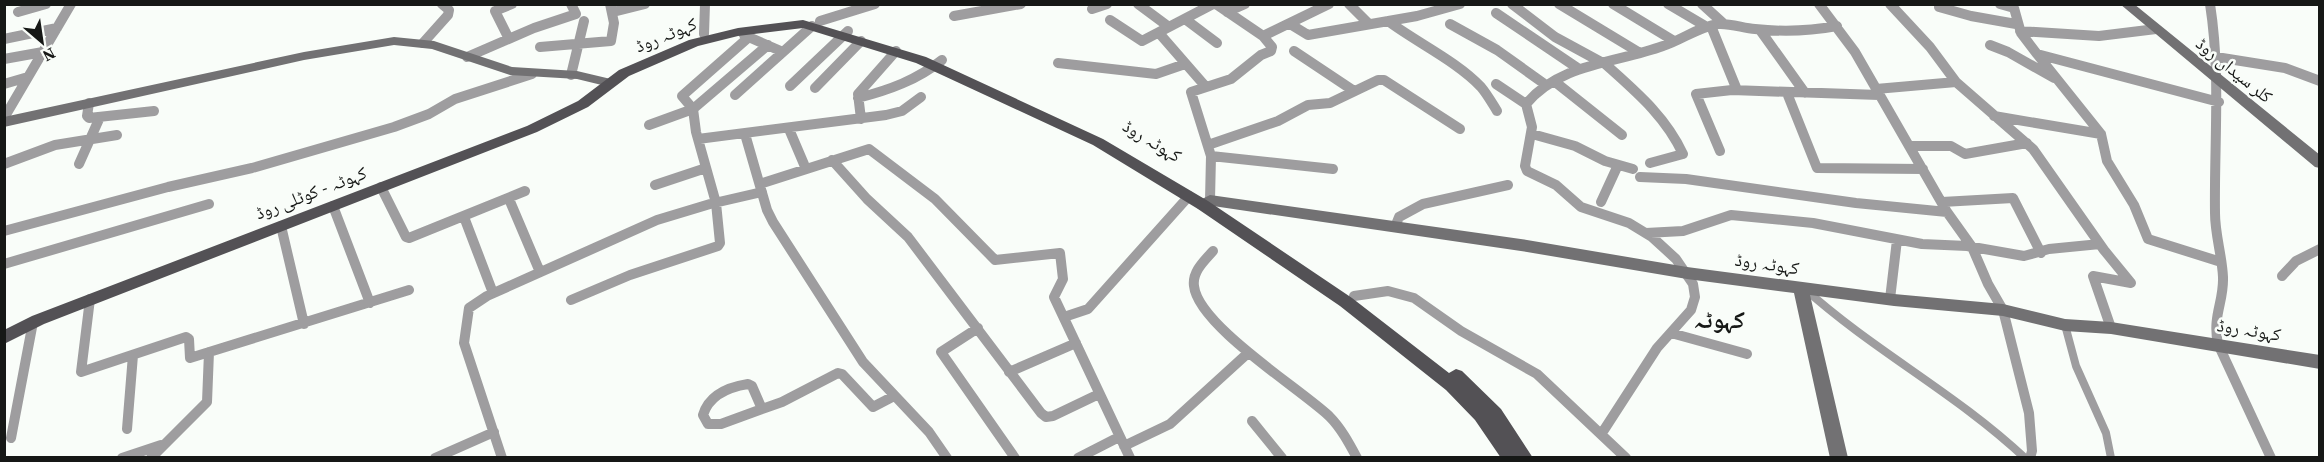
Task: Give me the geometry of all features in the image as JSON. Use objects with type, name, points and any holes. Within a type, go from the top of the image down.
[{"type":"main road","name":"کلر سیداں روڈ","points":[[2126,4],[2319,163]]},
{"type":"main road","name":"کہوٹہ روڈ","points":[[624,73],[631,65],[648,55],[704,34],[790,19],[816,24],[939,63],[1105,136],[1206,202]]},
{"type":"main road","name":"کہوٹہ روڈ","points":[[624,73],[694,43],[788,25],[816,24]]},
{"type":"main road","name":"کہوٹہ روڈ","points":[[845,33],[861,40],[939,63],[1098,142],[1189,196],[1206,202],[1527,246],[1687,273],[1803,289],[2002,310],[2065,325],[2111,328],[2319,362]]},
{"type":"main road","points":[[4,120],[377,42],[423,43],[500,69],[532,74],[571,75],[610,83]]},
{"type":"main road","name":"کہوٹہ - کوٹلی روڈ","points":[[4,338],[33,322],[90,299],[550,121],[583,104],[624,73]]},
{"type":"main road","points":[[1206,202],[1354,296],[1474,391],[1510,431],[1525,458]]},
{"type":"main road","points":[[1206,202],[1346,302],[1452,385],[1481,415],[1511,458]]},
{"type":"main road","points":[[1803,289],[1839,458]]},
{"type":"street","points":[[18,12],[46,4]]},
{"type":"street","points":[[4,120],[71,4]]},
{"type":"street","points":[[423,43],[448,15],[449,10],[442,4]]},
{"type":"street","points":[[508,37],[495,11],[512,4]]},
{"type":"street","points":[[467,57],[545,22],[576,14],[571,4]]},
{"type":"street","points":[[540,47],[610,41],[614,23],[611,8],[645,4]]},
{"type":"street","points":[[704,34],[705,4]]},
{"type":"street","points":[[735,95],[816,24],[875,4]]},
{"type":"street","points":[[954,16],[1021,4]]},
{"type":"street","points":[[1092,9],[1107,4]]},
{"type":"street","points":[[1138,4],[1169,27]]},
{"type":"street","points":[[1110,20],[1142,41],[1215,4],[1263,36],[1272,47],[1271,51],[1261,55],[1231,79],[1191,92],[1211,156],[1206,202]]},
{"type":"street","points":[[1227,12],[1245,4]]},
{"type":"street","points":[[1263,36],[1329,4]]},
{"type":"street","points":[[1350,4],[1369,24]]},
{"type":"street","points":[[1422,4],[1429,13]]},
{"type":"street","points":[[1290,24],[1308,35],[1429,13],[1460,4]]},
{"type":"street","points":[[1512,4],[1555,37],[1602,62],[1658,112],[1676,136],[1683,154],[1650,163]]},
{"type":"street","points":[[1559,4],[1640,53]]},
{"type":"street","points":[[1613,4],[1674,41]]},
{"type":"street","points":[[1668,4],[1709,27],[1722,49],[1737,90]]},
{"type":"street","points":[[1702,4],[1724,24]]},
{"type":"street","points":[[1819,4],[1837,26],[1945,207],[1972,247],[2002,310],[2029,413],[2032,451],[2030,458]]},
{"type":"street","points":[[1890,4],[1930,47],[1956,82],[2027,143],[2131,283],[2093,276],[2111,328]]},
{"type":"street","points":[[2000,4],[2013,6],[2018,28],[2029,48],[2037,54],[2101,134],[2100,144],[2105,158],[2133,202],[2148,239],[2222,262]]},
{"type":"street","points":[[2210,4],[2219,81],[2215,215],[2222,262],[2222,291],[2213,328],[2218,344],[2271,458]]},
{"type":"street","points":[[2212,17],[2216,4]]},
{"type":"street","points":[[1937,6],[2018,28],[2099,36],[2156,29]]},
{"type":"street","points":[[1937,6],[1944,20]]},
{"type":"street","points":[[1496,13],[1580,69]]},
{"type":"street","points":[[1185,19],[1217,43]]},
{"type":"street","points":[[571,75],[584,21]]},
{"type":"street","points":[[1388,21],[1414,41],[1452,63],[1481,87],[1497,111]]},
{"type":"street","points":[[1450,24],[1550,83],[1622,135]]},
{"type":"street","points":[[1526,104],[1537,91],[1580,69],[1640,53],[1709,27],[1724,24],[1760,30],[1793,31],[1837,26]]},
{"type":"street","points":[[4,39],[57,28]]},
{"type":"street","points":[[1760,30],[1805,93]]},
{"type":"street","points":[[790,86],[845,33]]},
{"type":"street","points":[[1159,33],[1206,87]]},
{"type":"street","points":[[571,300],[630,275],[718,246],[720,243],[716,202],[698,139],[693,109],[682,96],[744,35],[783,52]]},
{"type":"street","points":[[815,88],[861,40]]},
{"type":"street","points":[[649,125],[693,109],[768,45]]},
{"type":"street","points":[[1990,45],[2008,52],[2057,80]]},
{"type":"street","points":[[861,119],[858,94],[896,51]]},
{"type":"street","points":[[1294,51],[1354,91]]},
{"type":"street","points":[[4,59],[43,52]]},
{"type":"street","points":[[2037,54],[2219,102]]},
{"type":"street","points":[[2216,57],[2284,68],[2319,81]]},
{"type":"street","points":[[858,98],[898,85],[939,63]]},
{"type":"street","points":[[1058,63],[1156,74],[1185,64]]},
{"type":"street","points":[[4,231],[168,186],[252,168],[394,127],[429,114],[455,99],[532,74]]},
{"type":"street","points":[[4,84],[28,77]]},
{"type":"street","points":[[1208,145],[1278,122],[1308,105],[1330,103],[1378,80],[1384,80],[1460,129]]},
{"type":"street","points":[[1720,151],[1696,94],[1737,90],[1787,93],[1878,92],[1956,82]]},
{"type":"street","points":[[1496,84],[1526,104],[1532,120],[1532,134],[1525,166],[1527,171],[1557,186],[1581,208],[1628,223],[1654,236],[1671,252],[1693,284],[1694,304],[1653,355],[1602,433]]},
{"type":"street","points":[[1787,93],[1817,168],[1923,169]]},
{"type":"street","points":[[698,139],[861,119],[902,111],[921,97]]},
{"type":"street","points":[[89,103],[87,116],[89,118],[154,111]]},
{"type":"street","points":[[1993,116],[2101,134]]},
{"type":"street","points":[[79,164],[100,117]]},
{"type":"street","points":[[789,129],[806,169]]},
{"type":"street","points":[[745,134],[773,222],[863,362],[929,432],[947,458]]},
{"type":"street","points":[[1532,134],[1575,146],[1636,173],[1856,203],[1945,207],[2013,198],[2041,252]]},
{"type":"street","points":[[4,164],[55,145],[117,135]]},
{"type":"street","points":[[1910,146],[1952,146],[1965,154],[2027,143]]},
{"type":"street","points":[[502,458],[464,342],[469,308],[493,293],[657,220],[761,188],[806,169],[864,150],[874,150],[935,199],[995,260],[1060,253],[1063,279],[1054,297],[1124,447]]},
{"type":"street","points":[[1211,156],[1333,169]]},
{"type":"street","points":[[832,160],[867,199],[908,237],[1009,372],[1046,417],[1099,394]]},
{"type":"street","points":[[1601,202],[1618,165]]},
{"type":"street","points":[[655,184],[706,168]]},
{"type":"street","points":[[1395,227],[1399,217],[1423,204],[1508,185]]},
{"type":"street","points":[[381,187],[406,237],[464,217],[525,191]]},
{"type":"street","points":[[1064,317],[1088,309],[1189,196]]},
{"type":"street","points":[[509,199],[540,272]]},
{"type":"street","points":[[4,264],[209,204]]},
{"type":"street","points":[[333,206],[370,303]]},
{"type":"street","points":[[1645,232],[1683,231],[1731,215],[1813,223],[1897,240],[1972,247],[2024,256],[2049,249],[2100,244]]},
{"type":"street","points":[[464,217],[493,293]]},
{"type":"street","points":[[281,226],[304,324]]},
{"type":"street","points":[[1890,299],[1897,240]]},
{"type":"street","points":[[2282,276],[2296,261],[2319,249]]},
{"type":"street","points":[[1213,251],[1199,266],[1194,280],[1195,294],[1222,330],[1248,353],[1300,390],[1342,430],[1357,458]]},
{"type":"street","points":[[1803,289],[1861,337],[1995,428],[2025,458]]},
{"type":"street","points":[[90,299],[81,372],[186,338],[189,339],[190,358],[409,290]]},
{"type":"street","points":[[1354,296],[1388,291],[1414,298],[1461,331],[1537,374],[1626,458]]},
{"type":"street","points":[[11,438],[33,322]]},
{"type":"street","points":[[2065,325],[2080,376],[2106,433],[2111,458]]},
{"type":"street","points":[[978,328],[941,352],[1015,458]]},
{"type":"street","points":[[1671,333],[1747,354]]},
{"type":"street","points":[[1009,372],[1076,343]]},
{"type":"street","points":[[151,458],[207,402],[209,352]]},
{"type":"street","points":[[1078,458],[1124,447],[1170,424],[1248,353]]},
{"type":"street","points":[[127,429],[133,355]]},
{"type":"street","points":[[762,410],[752,386],[748,384],[722,393],[708,403],[703,415],[708,424],[713,426],[762,410],[782,402],[838,372],[873,407],[894,396]]},
{"type":"street","points":[[1252,421],[1282,458]]},
{"type":"street","points":[[435,458],[494,432]]},
{"type":"street","points":[[122,458],[164,444]]},
{"type":"district","name":"کہوٹہ","points":[[1719,320]]}]
